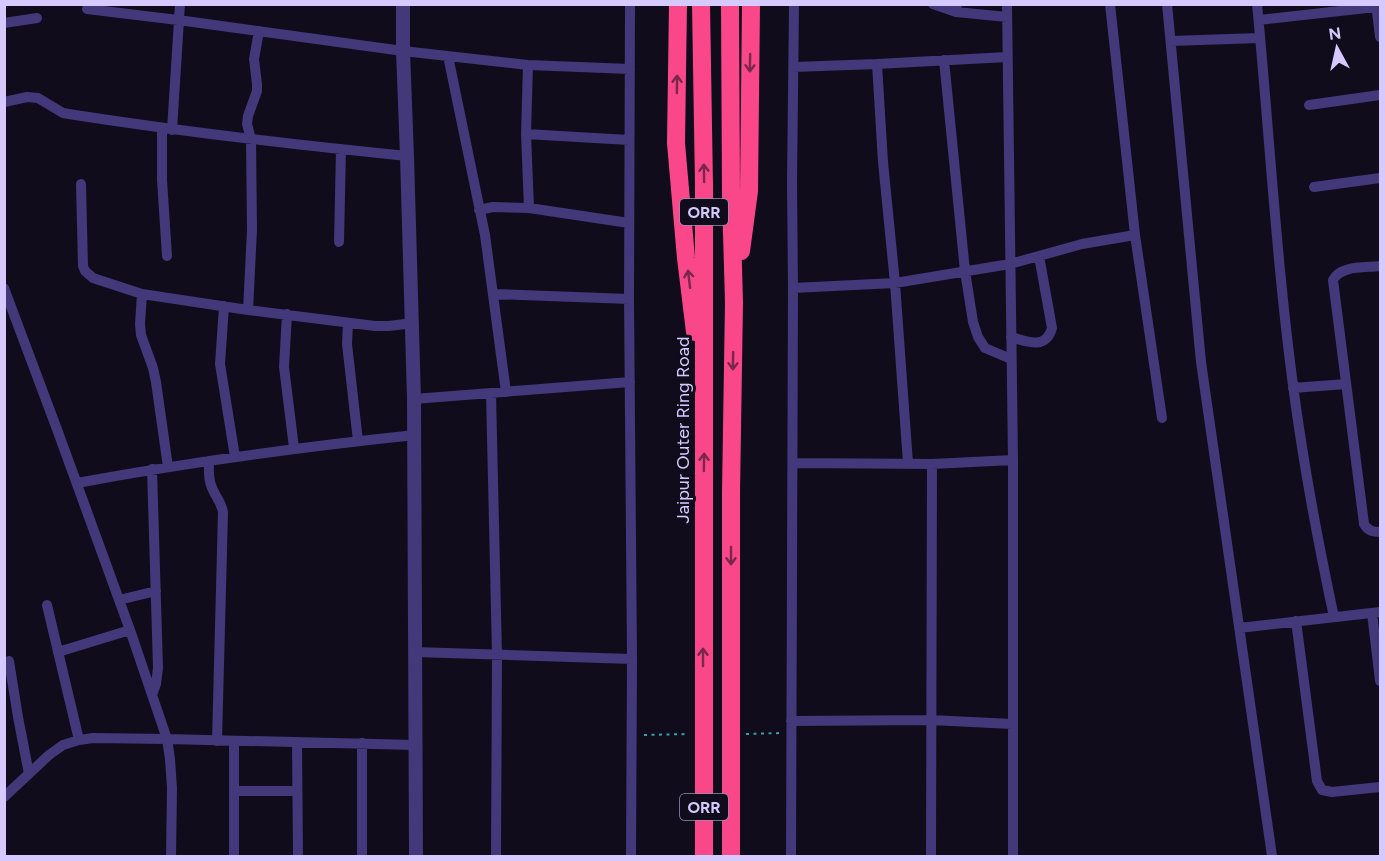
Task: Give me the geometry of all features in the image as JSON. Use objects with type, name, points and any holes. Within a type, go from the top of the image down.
[{"type":"highway","points":[[678,4],[676,143],[686,258],[705,420]]},
{"type":"highway","name":"Jaipur Outer Ring Road","points":[[701,4],[705,420],[704,856]]},
{"type":"highway","points":[[730,4],[734,302]]},
{"type":"highway","points":[[734,302],[749,191],[751,4]]},
{"type":"highway","name":"ORR","points":[[730,856],[734,302]]},
{"type":"street","points":[[167,256],[162,180],[180,4]]},
{"type":"street","points":[[403,4],[413,323],[416,856]]},
{"type":"street","points":[[791,856],[794,4]]},
{"type":"street","points":[[933,4],[1007,17]]},
{"type":"street","points":[[1007,4],[1013,460],[1013,856]]},
{"type":"street","points":[[1110,4],[1135,235],[1162,418]]},
{"type":"street","points":[[1167,4],[1201,362],[1272,856]]},
{"type":"street","points":[[1257,4],[1293,388],[1315,526],[1334,617]]},
{"type":"street","points":[[629,5],[631,856]]},
{"type":"street","points":[[1258,20],[1376,6],[1380,37]]},
{"type":"street","points":[[87,9],[124,9],[178,20],[403,51],[528,65],[630,69]]},
{"type":"street","points":[[4,23],[37,18]]},
{"type":"street","points":[[248,310],[252,248],[251,139],[247,124],[257,92],[254,59],[259,31]]},
{"type":"street","points":[[1171,41],[1259,38]]},
{"type":"street","points":[[448,56],[485,235],[506,392]]},
{"type":"street","points":[[794,67],[1007,57]]},
{"type":"street","points":[[944,60],[965,271],[973,322],[978,338],[985,348],[1011,359]]},
{"type":"street","points":[[877,64],[908,463]]},
{"type":"street","points":[[528,65],[526,134],[529,208]]},
{"type":"street","points":[[1309,105],[1380,95]]},
{"type":"street","points":[[4,102],[27,97],[38,99],[63,113],[167,129],[407,156]]},
{"type":"street","points":[[526,134],[629,140]]},
{"type":"street","points":[[339,242],[341,149]]},
{"type":"street","points":[[1314,187],[1380,177]]},
{"type":"street","points":[[81,184],[83,266],[85,272],[93,278],[142,294],[248,310],[348,323],[389,326],[413,323]]},
{"type":"street","points":[[479,210],[493,207],[529,208],[629,223]]},
{"type":"street","points":[[793,288],[895,282],[1010,264],[1082,244],[1135,235]]},
{"type":"street","points":[[1011,337],[1030,343],[1043,342],[1050,336],[1052,328],[1040,256]]},
{"type":"street","points":[[1380,266],[1345,270],[1337,274],[1333,280],[1364,524],[1367,529],[1380,531]]},
{"type":"street","points":[[4,288],[77,483],[167,739],[172,788],[171,856]]},
{"type":"street","points":[[142,294],[141,335],[150,357],[156,382],[168,467]]},
{"type":"street","points":[[493,294],[629,299]]},
{"type":"street","points":[[224,306],[220,364],[235,457]]},
{"type":"street","points":[[287,314],[284,367],[294,448]]},
{"type":"street","points":[[348,323],[346,344],[358,441]]},
{"type":"street","points":[[414,399],[630,382]]},
{"type":"street","points":[[1293,388],[1346,384]]},
{"type":"street","points":[[491,393],[497,655],[496,856]]},
{"type":"street","points":[[77,483],[152,469],[294,448],[414,435]]},
{"type":"street","points":[[792,462],[932,464],[1013,460]]},
{"type":"street","points":[[209,461],[208,477],[224,512],[217,741]]},
{"type":"street","points":[[931,856],[932,464]]},
{"type":"street","points":[[152,469],[158,668],[152,695]]},
{"type":"street","points":[[119,600],[156,591]]},
{"type":"street","points":[[47,606],[79,740]]},
{"type":"street","points":[[1239,628],[1376,612],[1380,681]]},
{"type":"street","points":[[1296,621],[1317,782],[1322,790],[1332,792],[1380,787]]},
{"type":"street","points":[[58,652],[130,630]]},
{"type":"street","points":[[415,652],[632,659]]},
{"type":"street","points":[[9,661],[29,774]]},
{"type":"street","points":[[791,722],[931,720],[1012,724]]},
{"type":"street","points":[[4,797],[63,745],[93,738],[415,745]]},
{"type":"street","points":[[234,741],[234,856]]},
{"type":"street","points":[[297,742],[298,856]]},
{"type":"street","points":[[362,743],[362,856]]},
{"type":"street","points":[[234,790],[297,791]]}]
